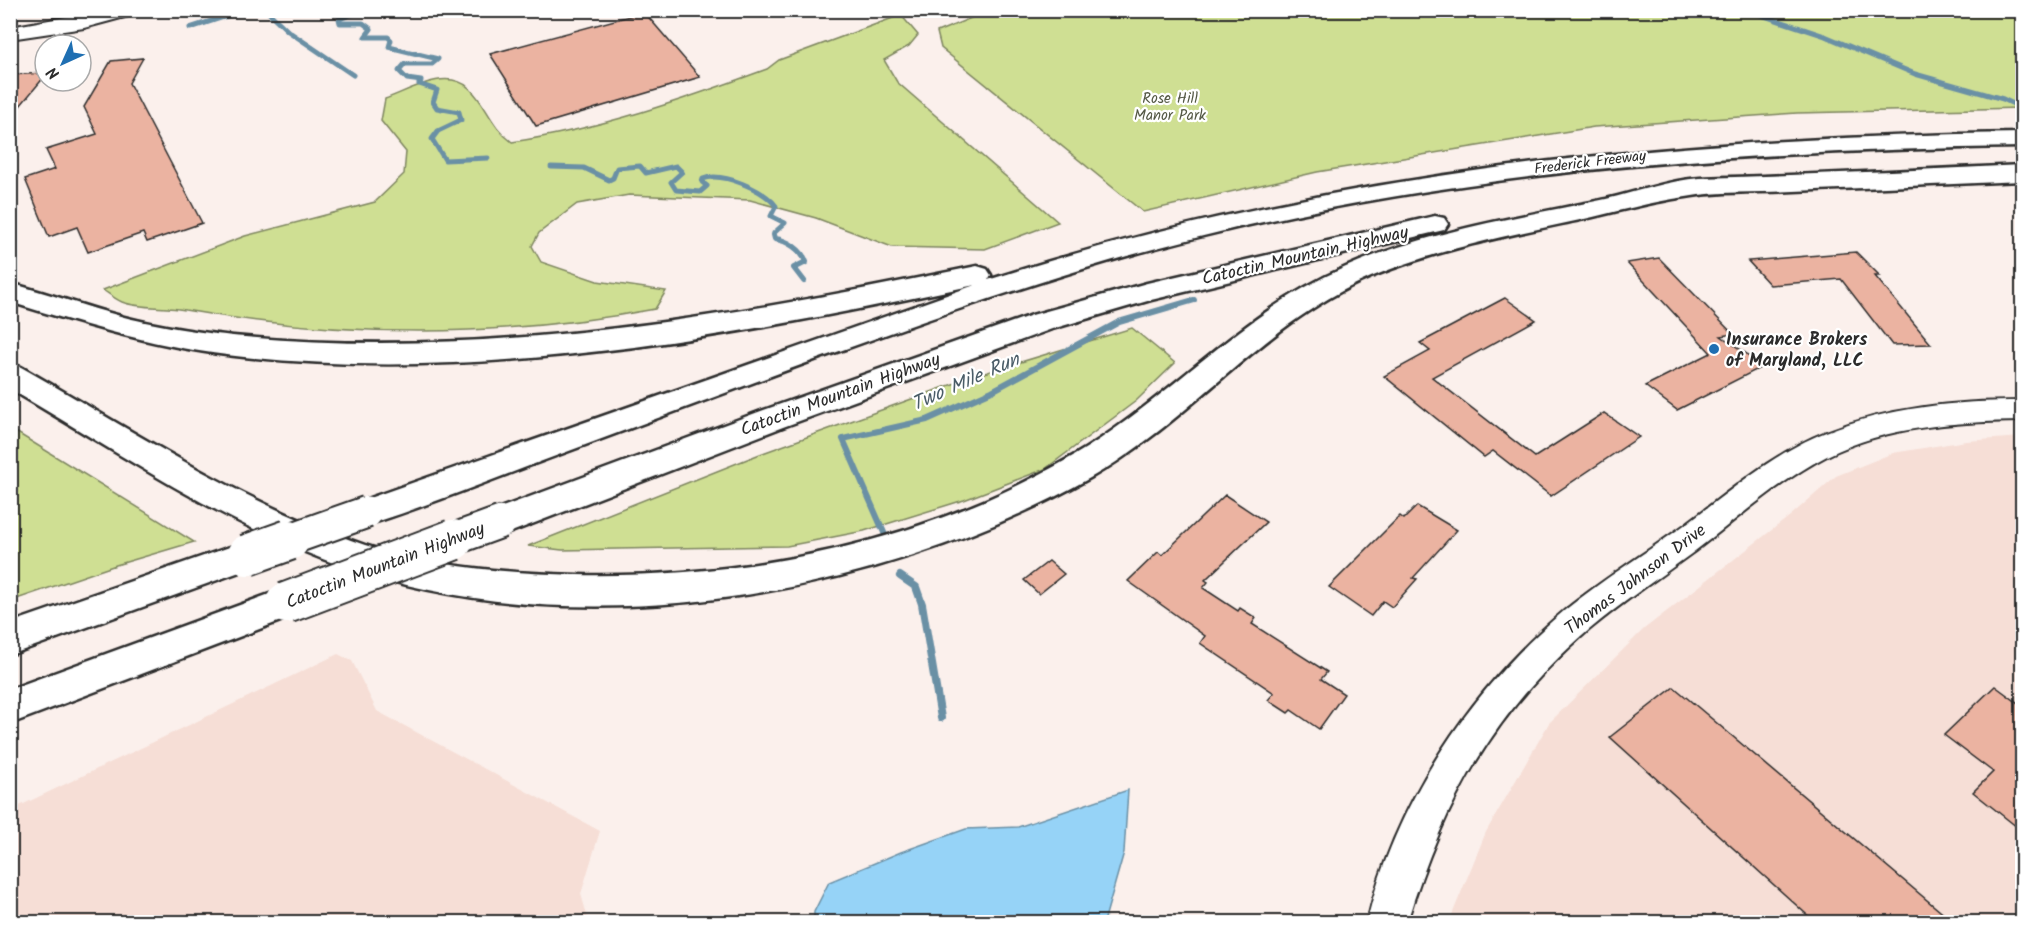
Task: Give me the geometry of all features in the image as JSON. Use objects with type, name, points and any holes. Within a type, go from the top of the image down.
[{"type":"highway","name":"Frederick Freeway","points":[[1164,238],[1332,200],[1424,184],[1611,159],[1795,145],[2022,140]]},
{"type":"highway","points":[[10,375],[261,515],[354,555],[409,571],[514,587],[631,591],[690,588],[807,571],[869,555],[969,522],[1012,503],[1113,448],[1148,424],[1271,322],[1310,296],[1369,267],[1446,242],[1699,186],[2022,173]]},
{"type":"highway","name":"Catoctin Mountain Highway","points":[[10,707],[794,411],[1053,319],[1147,292],[1460,218],[1533,206],[1699,186]]},
{"type":"highway","points":[[10,292],[82,317],[179,337],[225,343],[365,353],[484,351],[623,338],[765,318],[980,274],[1073,250],[1164,238]]},
{"type":"highway","points":[[10,639],[894,322],[1045,273],[1164,238]]},
{"type":"street","points":[[10,33],[84,22],[129,10]]},
{"type":"street","name":"Thomas Johnson Drive","points":[[1387,922],[1415,837],[1457,756],[1502,694],[1578,620],[1774,476],[1834,440],[1881,425],[1924,416],[1986,411],[2022,411]]},
{"type":"shaded area","points":[[2022,437],[2022,922],[1449,922],[1486,832],[1549,723],[1644,629],[1790,516],[1836,476],[1893,453],[1966,441]]},
{"type":"shaded area","points":[[338,654],[352,661],[377,711],[600,831],[581,894],[589,922],[11,922],[11,810]]},
{"type":"green space","name":"Rose Hill Manor Park","points":[[988,11],[2022,11],[2022,108],[1797,113],[1594,127],[1317,172],[1143,212],[941,48],[937,32]]},
{"type":"green space","points":[[901,15],[918,35],[909,46],[884,60],[897,82],[1058,222],[985,249],[892,247],[816,218],[750,200],[629,195],[577,204],[539,233],[532,246],[541,262],[597,281],[666,291],[655,309],[597,319],[538,325],[420,331],[302,326],[178,309],[137,306],[122,302],[103,290],[245,236],[375,202],[404,174],[406,152],[381,121],[385,99],[416,86],[438,80],[460,82],[475,94],[498,129],[512,142],[577,129],[673,102],[767,69],[779,60]]},
{"type":"green space","points":[[1132,328],[1175,363],[1136,401],[1045,469],[964,500],[864,531],[787,546],[562,550],[528,546],[760,454],[975,376]]},
{"type":"green space","points":[[11,429],[194,542],[116,565],[11,601]]},
{"type":"water","points":[[1128,790],[1124,852],[1104,922],[814,922],[814,912],[829,882],[901,852],[966,829],[1018,827]]},
{"type":"building","points":[[644,12],[700,77],[536,126],[490,54]]},
{"type":"building","points":[[143,58],[129,83],[202,223],[147,242],[143,233],[88,252],[77,227],[49,237],[25,179],[55,169],[46,150],[97,134],[84,107],[111,61]]},
{"type":"building","points":[[33,74],[33,90],[10,118],[10,75]]},
{"type":"building","points":[[1856,252],[1880,276],[1875,276],[1931,344],[1892,345],[1841,279],[1770,285],[1748,261]]},
{"type":"building","points":[[1659,258],[1733,334],[1721,336],[1764,366],[1677,410],[1645,386],[1711,353],[1627,263]]},
{"type":"building","points":[[1505,298],[1536,320],[1432,377],[1535,457],[1604,413],[1639,437],[1551,496],[1493,451],[1484,457],[1384,376],[1430,351],[1420,343]]},
{"type":"building","points":[[1225,495],[1266,522],[1205,580],[1208,582],[1203,588],[1238,611],[1240,608],[1256,618],[1252,624],[1327,672],[1321,679],[1344,694],[1319,729],[1291,710],[1288,713],[1268,700],[1274,693],[1200,643],[1205,636],[1128,581],[1158,552],[1162,555]]},
{"type":"building","points":[[1417,506],[1457,530],[1413,578],[1417,579],[1392,607],[1383,601],[1371,616],[1329,587],[1400,516],[1404,519]]},
{"type":"building","points":[[1049,561],[1064,574],[1039,594],[1024,580]]},
{"type":"building","points":[[1995,686],[2022,706],[2022,831],[1973,792],[1993,772],[1944,735]]},
{"type":"building","points":[[1674,687],[1953,922],[1815,922],[1610,737]]},
{"type":"waterway","points":[[190,28],[245,10]]},
{"type":"waterway","points":[[266,10],[288,31],[353,75]]},
{"type":"waterway","name":"Two Mile Run","points":[[365,10],[339,19],[340,23],[363,23],[371,29],[365,37],[388,37],[391,40],[389,47],[438,59],[432,64],[405,64],[399,71],[407,79],[421,81],[419,84],[437,90],[433,102],[437,108],[459,112],[461,120],[438,131],[432,139],[445,160],[488,158]]},
{"type":"waterway","points":[[1746,10],[1825,36],[1915,74],[2003,99],[2022,108]]},
{"type":"waterway","name":"Two Mile Run","points":[[551,167],[584,168],[609,180],[613,178],[617,168],[640,166],[646,173],[676,166],[682,172],[671,182],[676,190],[700,192],[707,186],[702,182],[703,179],[711,177],[731,180],[753,188],[776,206],[771,216],[785,223],[774,233],[775,237]]},
{"type":"waterway","name":"Two Mile Run","points":[[774,235],[775,239],[794,246],[801,253],[806,262],[794,268],[804,281]]},
{"type":"waterway","name":"Two Mile Run","points":[[885,535],[843,439],[927,420],[992,391],[1119,322],[1194,300]]},
{"type":"waterway","name":"Two Mile Run","points":[[900,576],[916,587],[922,604],[941,718]]},
{"type":"place","name":"Insurance Brokers of Maryland, LLC","points":[[1714,349]]}]
